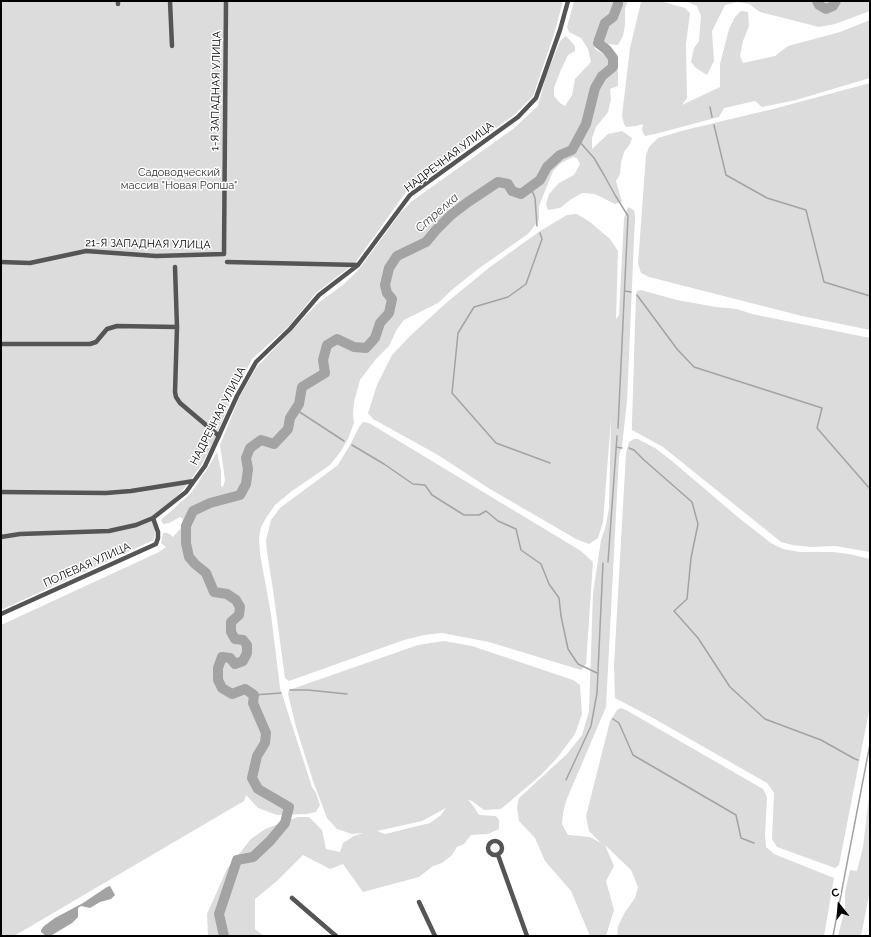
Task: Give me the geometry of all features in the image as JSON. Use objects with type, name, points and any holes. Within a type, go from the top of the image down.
[{"type":"street","points":[[170,1],[172,46]]},
{"type":"street","name":"1-Я ЗАПАДНАЯ УЛИЦА","points":[[224,254],[226,1]]},
{"type":"street","name":"НАДРЕЧНАЯ УЛИЦА","points":[[1,537],[20,534],[109,531],[136,525],[153,518],[186,492],[205,466],[236,396],[256,362],[290,329],[319,295],[358,265],[410,195],[518,117],[536,98],[560,30],[568,1]]},
{"type":"street","name":"21-Я ЗАПАДНАЯ УЛИЦА","points":[[1,262],[30,263],[86,251],[156,256],[224,254]]},
{"type":"street","points":[[227,262],[358,265]]},
{"type":"street","points":[[175,267],[177,327],[176,397],[180,403],[219,436]]},
{"type":"street","points":[[1,344],[90,344],[96,342],[107,329],[117,326],[177,327]]},
{"type":"street","points":[[1,492],[106,493],[131,491],[194,480]]},
{"type":"street","name":"ПОЛЕВАЯ УЛИЦА","points":[[1,614],[156,544],[158,532],[153,518]]},
{"type":"street","points":[[498,855],[526,936]]},
{"type":"street","points":[[292,898],[336,936]]},
{"type":"street","points":[[419,902],[435,936]]},
{"type":"green space","name":"Садоводческий массив \"Новая Ропша\"","points":[[1,1],[563,1],[555,31],[533,96],[514,115],[406,192],[355,263],[316,293],[288,327],[252,359],[233,395],[213,443],[202,464],[183,490],[157,515],[154,540],[1,610]]},
{"type":"green space","points":[[574,1],[628,1],[625,8],[625,25],[623,36],[618,45],[606,44],[601,40],[593,40],[595,49],[610,58],[618,71],[618,86],[610,89],[611,99],[608,112],[596,127],[592,138],[592,149],[608,134],[622,131],[632,138],[630,144],[624,152],[620,174],[616,181],[622,202],[615,204],[595,194],[582,193],[560,208],[548,210],[546,204],[549,194],[559,183],[574,175],[580,164],[577,158],[573,157],[561,163],[553,171],[539,206],[539,220],[528,234],[478,269],[438,303],[404,320],[397,329],[389,346],[376,359],[360,380],[354,402],[354,423],[348,439],[341,451],[330,465],[292,491],[275,505],[261,527],[259,538],[260,554],[271,614],[280,688],[312,787],[316,793],[320,805],[316,812],[307,814],[277,815],[258,808],[246,795],[244,801],[14,936],[1,936],[1,625],[159,552],[166,547],[161,543],[163,533],[168,533],[173,537],[181,528],[183,519],[180,517],[169,523],[163,524],[161,520],[191,493],[217,452],[221,471],[221,486],[223,487],[225,480],[220,445],[239,398],[256,368],[318,303],[344,284],[359,269],[401,212],[412,201],[513,129],[538,106],[546,76],[560,41],[566,36],[575,46],[575,51],[568,55],[554,88],[554,96],[565,106],[572,95],[575,79],[591,62],[588,49],[581,38],[569,32],[567,27]]},
{"type":"green space","points":[[660,1],[685,8],[690,13],[686,44],[687,98],[682,105],[720,87],[720,64],[729,29],[735,17],[741,11],[748,12],[749,26],[743,41],[740,56],[743,63],[775,56],[788,46],[840,32],[870,20],[870,78],[796,100],[762,107],[755,101],[724,108],[719,117],[645,136],[642,130],[643,124],[626,127],[622,116],[630,48],[641,2]]},
{"type":"green space","points":[[686,1],[870,1],[870,11],[835,24],[819,27],[760,12],[749,4],[737,2],[725,5],[712,31],[714,61],[707,75],[696,68],[691,62],[694,48],[699,41],[701,16],[697,6]]},
{"type":"green space","points":[[870,83],[870,330],[802,316],[649,277],[641,273],[638,264],[646,155],[649,147],[658,138]]},
{"type":"green space","points":[[628,207],[634,210],[635,217],[627,401],[622,446],[619,456],[606,707],[566,801],[562,824],[568,835],[590,837],[601,843],[589,831],[586,816],[610,721],[617,710],[621,708],[626,710],[763,789],[767,797],[765,835],[766,847],[774,854],[834,878],[824,936],[617,936],[618,926],[625,912],[635,898],[638,887],[631,870],[605,845],[614,866],[606,881],[614,910],[606,936],[590,936],[571,891],[545,861],[535,838],[519,821],[517,807],[519,798],[567,754],[582,735],[589,711],[593,593],[601,540],[606,525],[609,508],[611,419],[603,522],[598,538],[589,544],[576,539],[490,489],[438,455],[373,419],[368,413],[377,385],[392,355],[410,336],[446,303],[490,267],[540,231],[567,215],[577,214],[590,222],[610,239],[618,251],[616,319],[619,315],[624,218]]},
{"type":"green space","points":[[641,290],[677,300],[737,309],[752,314],[870,338],[870,552],[835,546],[811,547],[781,542],[663,447],[632,430],[636,294],[637,291]]},
{"type":"green space","points":[[363,422],[369,423],[581,551],[593,562],[586,664],[581,670],[489,642],[442,633],[424,635],[404,640],[289,681],[285,678],[267,552],[266,540],[271,520],[280,508],[338,465]]},
{"type":"green space","points":[[634,439],[638,439],[655,448],[771,543],[783,549],[800,552],[833,552],[870,559],[870,706],[839,865],[835,868],[777,847],[772,839],[774,793],[767,783],[615,698],[614,665],[626,453],[629,442]]},
{"type":"green space","points":[[444,641],[472,646],[573,680],[580,685],[582,714],[575,734],[557,758],[541,775],[501,809],[484,810],[472,801],[468,800],[479,815],[496,816],[499,820],[499,829],[488,834],[471,835],[464,844],[457,847],[452,855],[442,863],[433,866],[419,877],[363,892],[343,864],[330,869],[303,855],[277,881],[255,899],[255,929],[264,936],[208,936],[207,914],[227,869],[251,839],[265,829],[298,817],[309,817],[322,830],[326,849],[340,852],[343,843],[354,836],[363,833],[352,834],[337,829],[327,818],[313,781],[296,727],[288,694],[289,690],[418,645]],"holes":[[[446,808],[441,815],[430,823],[385,834],[377,831],[422,821]]]},
{"type":"green space","points":[[870,787],[870,890],[861,936],[838,936],[845,908],[845,892],[850,870],[857,871],[863,847]]},
{"type":"shaded area","points":[[110,886],[115,895],[111,899],[100,902],[90,908],[81,906],[78,908],[78,917],[72,923],[52,935],[46,936],[41,932],[44,926],[55,918]]},
{"type":"waterway","name":"Стрелка","points":[[224,936],[219,914],[237,860],[253,857],[270,841],[285,823],[289,807],[258,789],[252,778],[257,756],[265,743],[266,733],[253,703],[254,695],[245,689],[232,694],[222,688],[218,680],[218,668],[222,657],[230,658],[235,664],[243,661],[247,653],[247,645],[243,640],[235,639],[231,632],[231,622],[239,615],[240,607],[236,600],[227,594],[214,592],[206,573],[189,557],[186,543],[186,526],[193,511],[210,503],[240,495],[246,484],[248,469],[246,458],[250,448],[261,440],[274,444],[288,429],[290,418],[299,404],[302,387],[325,373],[323,360],[327,345],[337,339],[354,347],[366,348],[375,338],[380,323],[389,313],[392,299],[387,293],[385,285],[389,268],[397,256],[426,242],[451,215],[498,182],[508,184],[512,191],[521,194],[540,180],[547,167],[560,155],[572,150],[586,124],[595,88],[602,76],[613,67],[613,58],[607,50],[598,43],[605,23],[613,17],[618,1]]},
{"type":"waterway","name":"Стрелка","points":[[817,1],[819,5],[826,9],[833,6],[836,1]]},
{"type":"waterway","points":[[710,107],[712,117]]},
{"type":"waterway","points":[[714,125],[726,175],[767,198],[806,210],[824,282],[870,296]]},
{"type":"waterway","points":[[578,140],[594,158],[628,216],[618,428]]},
{"type":"waterway","points":[[531,188],[535,198],[537,226]]},
{"type":"waterway","points":[[540,233],[542,239],[526,284],[508,297],[474,307],[458,333],[452,393],[496,443],[550,463]]},
{"type":"waterway","points":[[625,291],[631,292]]},
{"type":"waterway","points":[[637,295],[677,349],[694,367],[822,408],[817,428],[870,489]]},
{"type":"waterway","points":[[295,409],[344,441]]},
{"type":"waterway","points":[[608,562],[617,436]]},
{"type":"waterway","points":[[352,445],[384,464],[413,484],[425,485],[432,495],[464,515],[479,515],[486,511],[498,521],[516,529],[521,550],[541,564],[549,584],[559,598],[568,649],[578,664],[597,673]]},
{"type":"waterway","points":[[616,447],[622,448]]},
{"type":"waterway","points":[[629,448],[634,450],[692,502],[698,524],[691,558],[687,599],[674,611],[698,638],[730,687],[765,719],[821,740],[858,760]]},
{"type":"waterway","points":[[566,780],[591,726],[597,693],[603,563]]},
{"type":"waterway","points":[[290,690],[308,690],[347,694]]},
{"type":"waterway","points":[[254,695],[281,693]]},
{"type":"waterway","points":[[613,719],[619,723],[633,755],[736,815],[741,838],[754,843]]},
{"type":"waterway","points":[[833,936],[870,744]]}]
